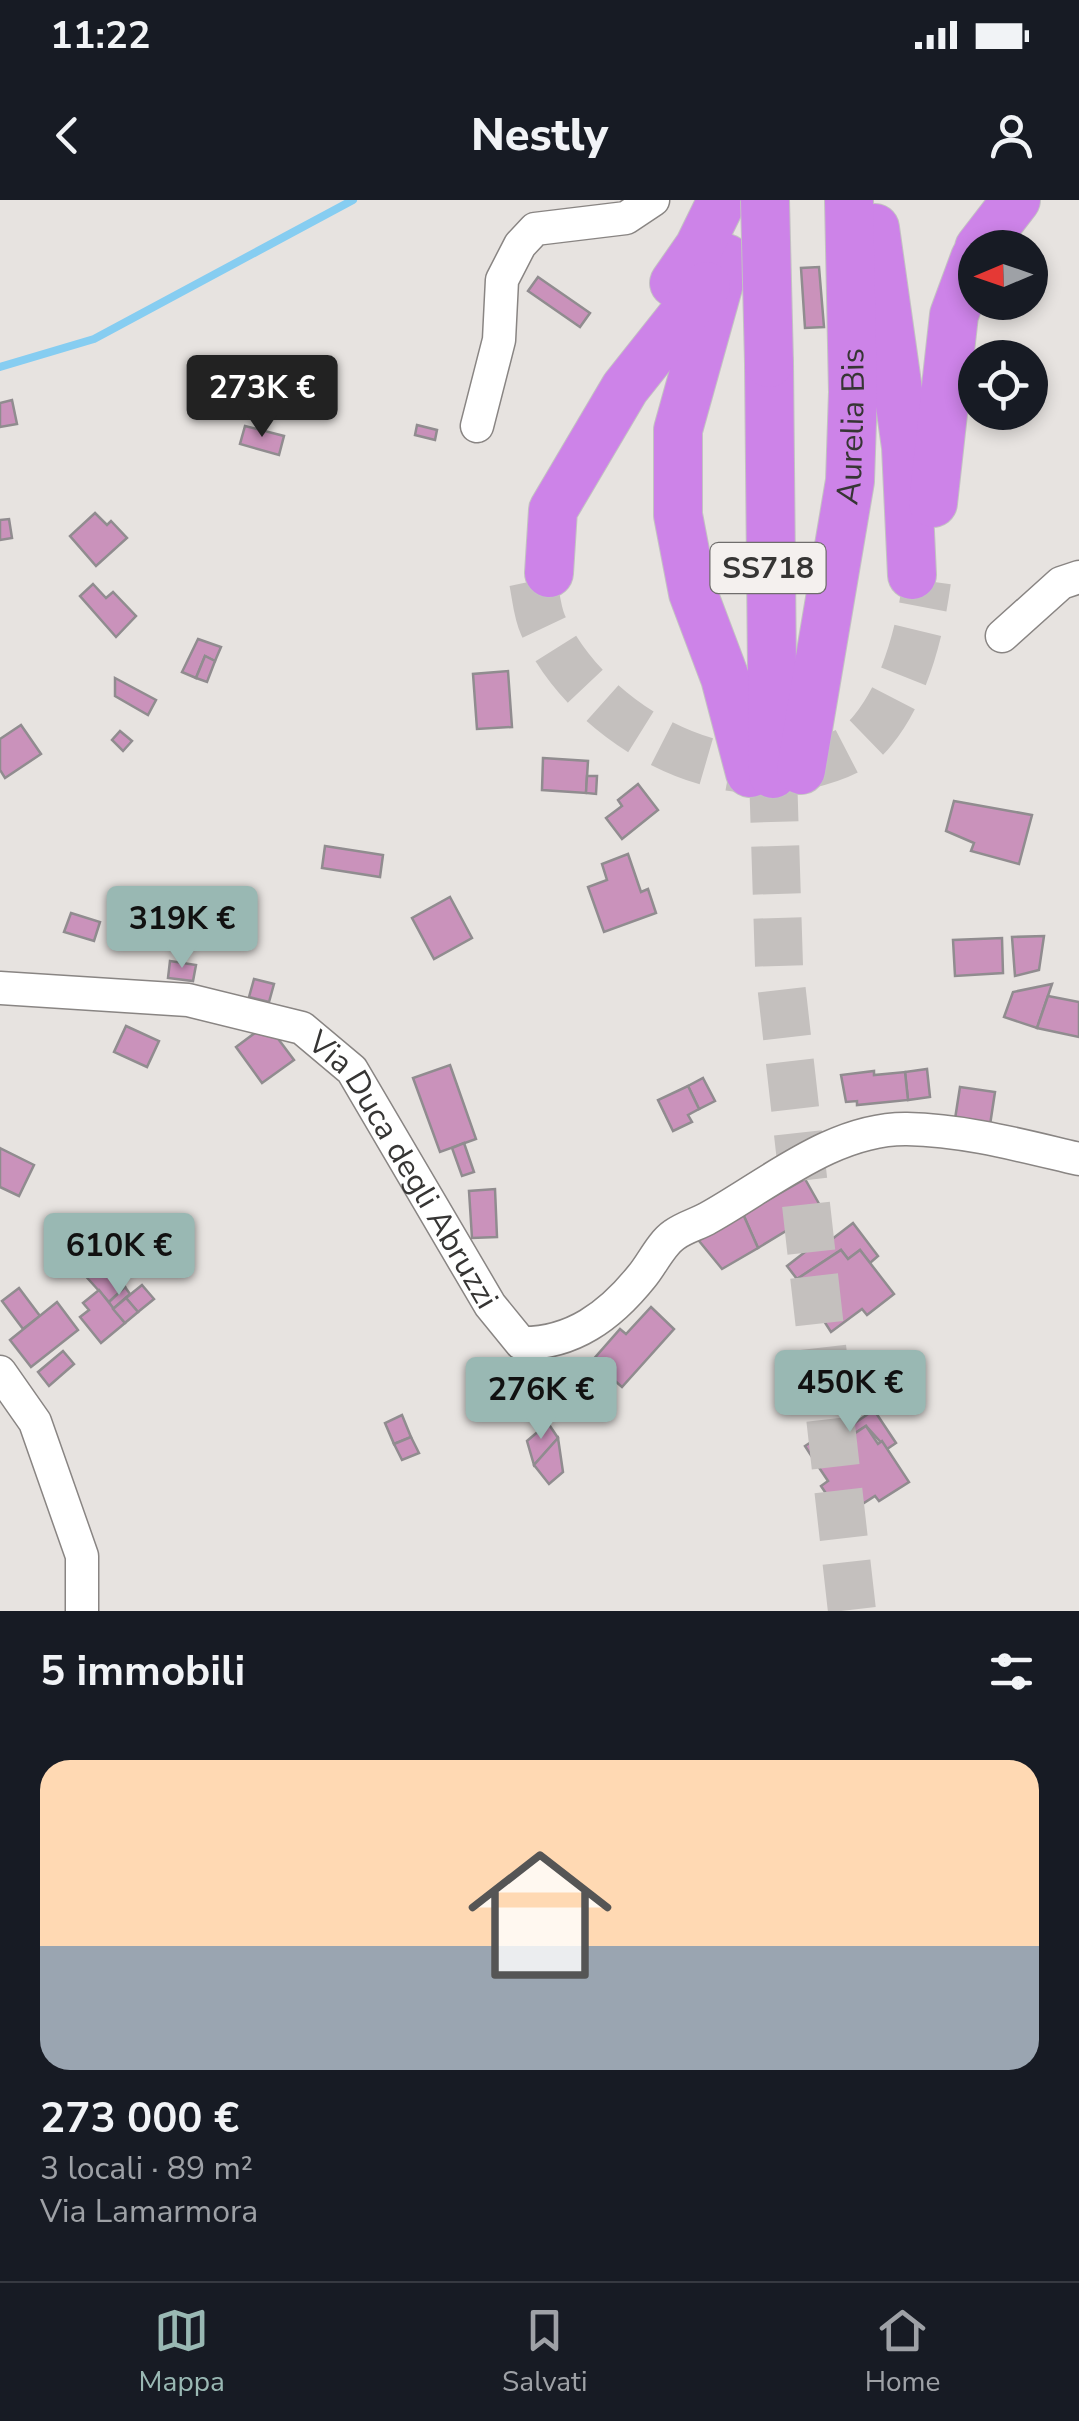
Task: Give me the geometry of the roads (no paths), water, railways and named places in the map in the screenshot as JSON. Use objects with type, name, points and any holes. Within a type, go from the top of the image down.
[{"type":"highway","points":[[722,200],[699,247],[588,389],[560,439],[535,516],[541,577],[553,510],[625,388],[682,321],[768,200]]},
{"type":"highway","name":"SS718","points":[[768,200],[774,773]]},
{"type":"highway","name":"Aurelia Bis","points":[[774,773],[846,512],[874,360],[849,200]]},
{"type":"highway","points":[[870,200],[874,360],[906,447],[920,578],[940,411],[958,304]]},
{"type":"highway","points":[[993,230],[1016,200]]},
{"type":"highway","points":[[726,258],[678,430],[678,515],[692,593],[725,678],[774,773]]},
{"type":"street","points":[[478,426],[499,340],[502,280],[520,244],[535,230],[626,218],[653,200]]},
{"type":"street","points":[[1002,636],[1060,583],[1079,577]]},
{"type":"street","name":"Via Duca degli Abruzzi","points":[[0,988],[188,1000],[302,1028],[352,1070],[490,1305],[521,1343],[551,1343],[575,1334],[640,1279],[672,1236],[798,1164],[860,1136],[904,1129],[962,1134],[1079,1159]]},
{"type":"street","points":[[0,1372],[34,1422],[82,1556],[82,1611]]},
{"type":"waterway","points":[[0,367],[94,339],[353,200]]},
{"type":"tunnel","points":[[533,581],[541,620],[563,658],[588,689],[619,716],[653,739],[690,756],[729,767],[768,770],[834,757],[851,749],[873,730],[885,714],[910,659],[927,581]]},
{"type":"tunnel","points":[[773,774],[779,966],[852,1611]]}]
